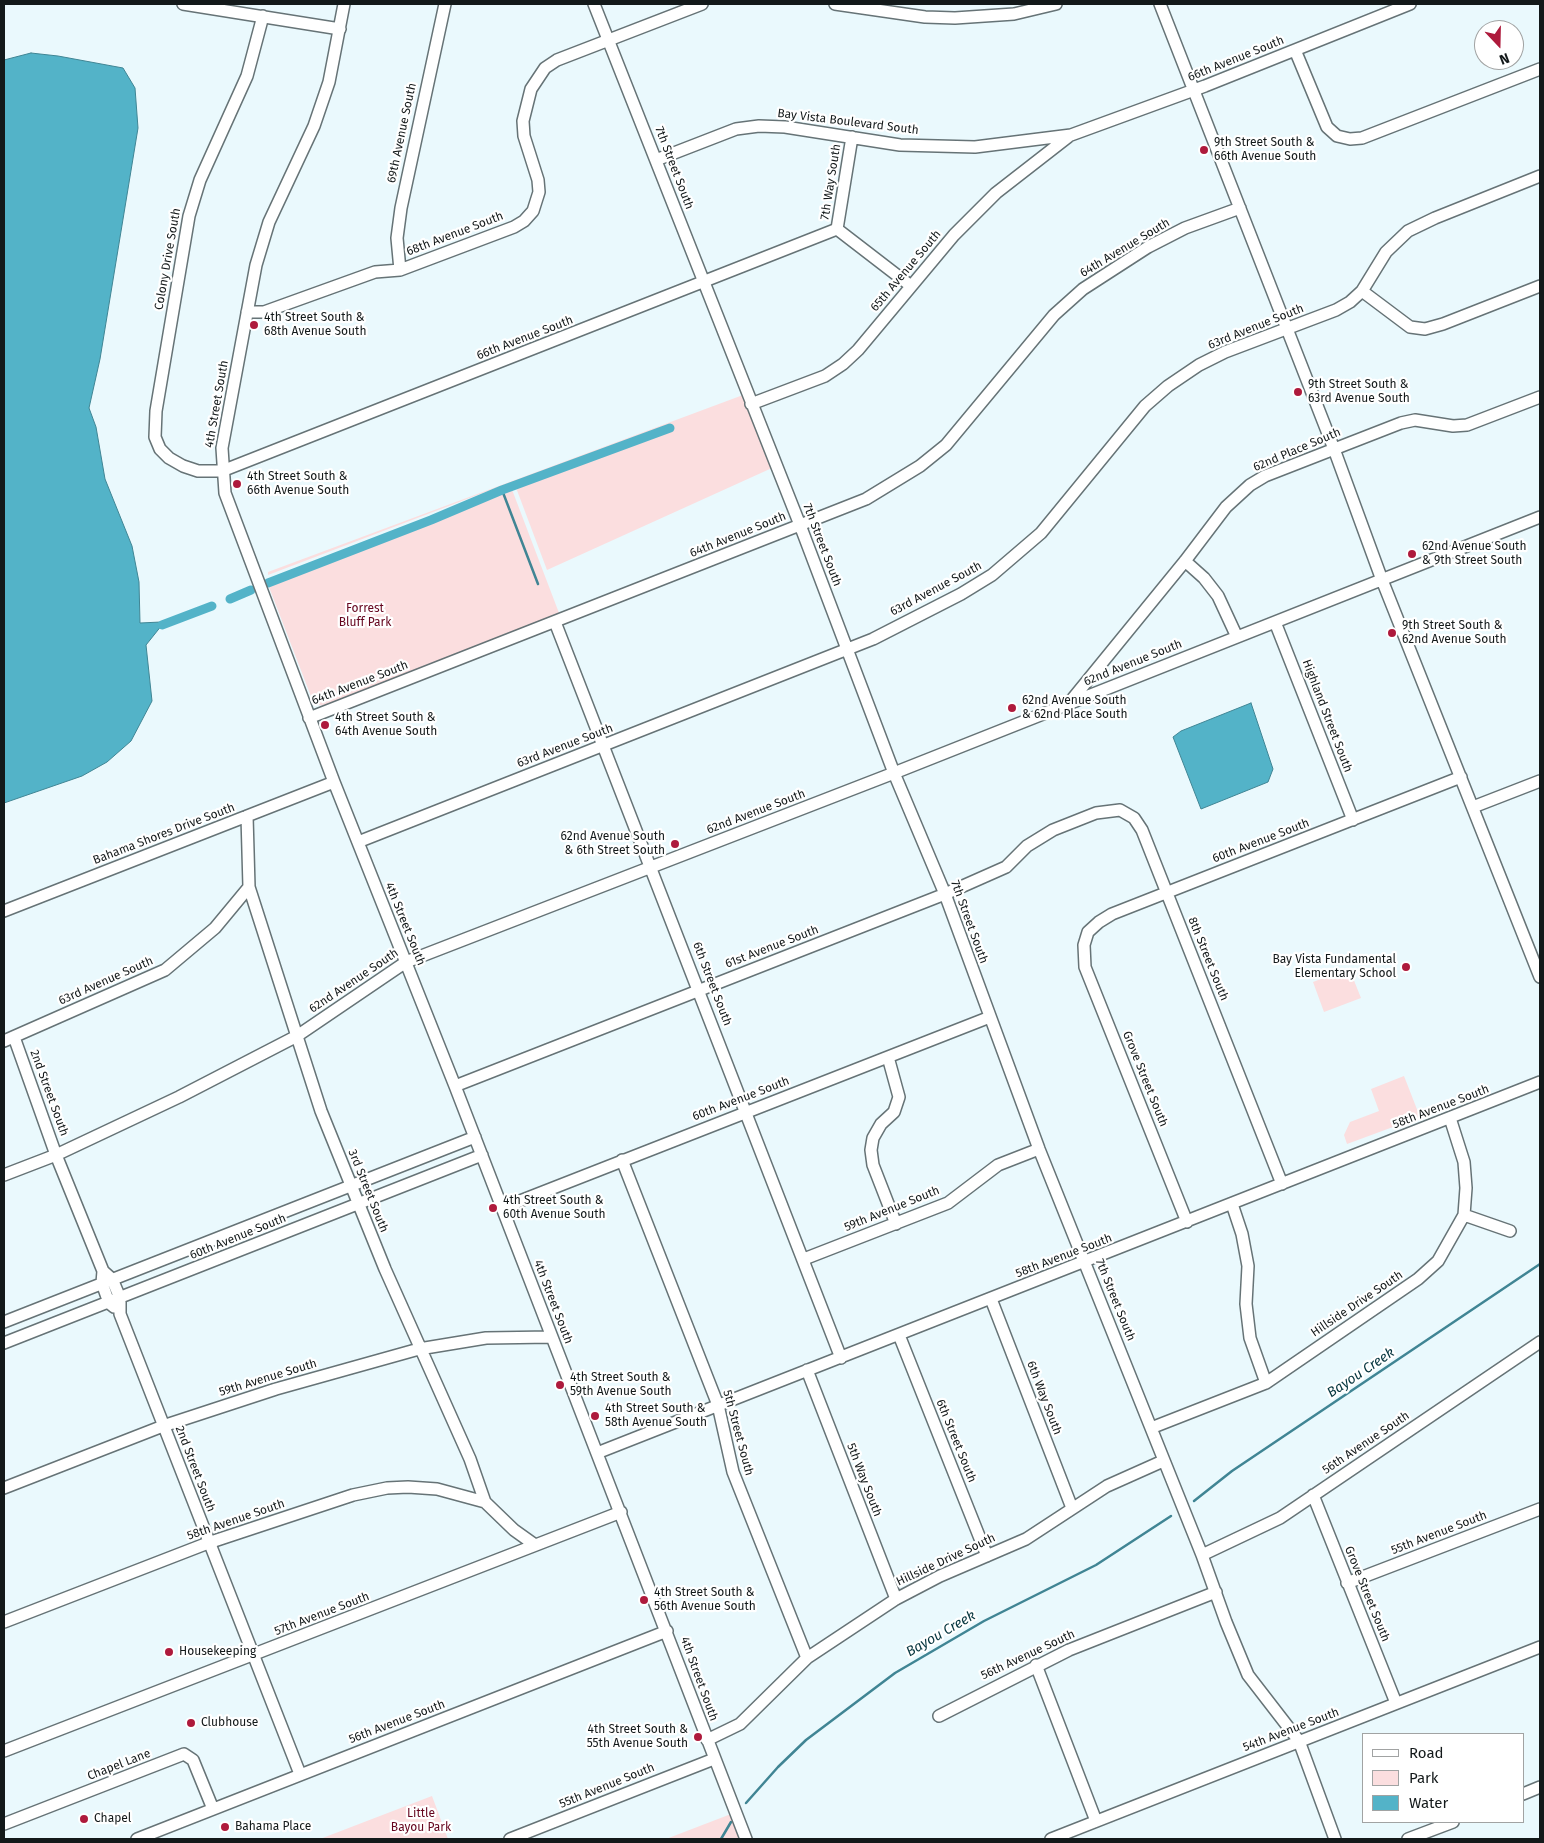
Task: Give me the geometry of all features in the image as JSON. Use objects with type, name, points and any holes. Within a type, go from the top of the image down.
[{"type":"street","points":[[183,4],[340,29]]},
{"type":"street","name":"4th Street South","points":[[344,4],[329,82],[314,126],[269,222],[256,265],[222,448],[222,471],[228,502],[334,782],[475,1137],[746,1839]]},
{"type":"street","name":"69th Avenue South","points":[[400,270],[397,238],[400,208],[445,4]]},
{"type":"street","name":"7th Street South","points":[[594,4],[800,525],[894,773],[945,894],[1039,1149],[1202,1555],[1248,1676],[1299,1741],[1335,1839]]},
{"type":"street","name":"68th Avenue South","points":[[247,312],[264,312],[375,272],[400,270],[514,227],[524,221],[533,211],[539,192],[538,180],[528,152],[523,121],[531,89],[545,68],[557,60],[702,4]]},
{"type":"street","points":[[835,4],[925,17],[955,18],[1014,14],[1056,4]]},
{"type":"street","points":[[1160,4],[1334,449],[1382,580],[1539,971]]},
{"type":"street","name":"66th Avenue South","points":[[1071,135],[1194,90],[1410,4]]},
{"type":"street","name":"Colony Drive South","points":[[222,471],[198,472],[169,458],[160,449],[156,437],[156,411],[189,216],[200,180],[247,76],[263,16]]},
{"type":"street","points":[[1295,50],[1327,127],[1337,136],[1350,139],[1362,138],[1540,69]]},
{"type":"street","name":"Bay Vista Boulevard South","points":[[656,160],[736,130],[760,126],[785,127],[900,145],[975,147],[1071,135]]},
{"type":"street","name":"65th Avenue South","points":[[751,404],[825,376],[843,364],[858,350],[954,235],[996,194],[1071,135]]},
{"type":"street","name":"7th Way South","points":[[852,137],[837,229],[911,286]]},
{"type":"street","name":"63rd Avenue South","points":[[358,842],[873,639],[961,594],[992,574],[1041,533],[1145,406],[1168,386],[1199,365],[1287,328],[1336,310],[1362,291],[1386,252],[1408,231],[1435,218],[1540,176]]},
{"type":"street","name":"64th Avenue South","points":[[310,718],[866,499],[888,487],[920,466],[946,445],[1054,315],[1083,289],[1155,244],[1186,228],[1240,208]]},
{"type":"street","name":"66th Avenue South","points":[[222,471],[837,229]]},
{"type":"street","points":[[1362,291],[1410,327],[1425,329],[1443,324],[1540,286]]},
{"type":"street","name":"62nd Place South","points":[[1069,703],[1185,561],[1226,507],[1250,485],[1265,476],[1401,423],[1415,420],[1453,426],[1467,425],[1540,397]]},
{"type":"street","name":"62nd Avenue South","points":[[4,1175],[56,1155],[180,1098],[297,1036],[406,962],[894,773],[1540,517]]},
{"type":"street","points":[[1185,561],[1204,578],[1218,596],[1236,637]]},
{"type":"street","name":"6th Street South","points":[[555,622],[652,867],[841,1358]]},
{"type":"street","name":"Highland Street South","points":[[1275,622],[1353,820]]},
{"type":"street","name":"60th Avenue South","points":[[1084,946],[1088,932],[1112,914],[1461,777]]},
{"type":"street","points":[[1473,807],[1540,781]]},
{"type":"street","name":"Bahama Shores Drive South","points":[[4,911],[334,782]]},
{"type":"street","name":"8th Street South","points":[[1061,827],[1096,813],[1120,810],[1134,818],[1142,830],[1282,1184]]},
{"type":"street","name":"3rd Street South","points":[[247,816],[249,887],[321,1111],[419,1349],[470,1459],[485,1502],[514,1530],[535,1545]]},
{"type":"street","name":"61st Avenue South","points":[[455,1086],[945,894],[1006,867],[1027,846],[1061,827]]},
{"type":"street","name":"63rd Avenue South","points":[[9,1039],[165,970],[215,928],[249,887]]},
{"type":"street","name":"Grove Street South","points":[[1084,946],[1085,966],[1187,1222]]},
{"type":"street","name":"60th Avenue South","points":[[502,1208],[990,1017]]},
{"type":"street","name":"2nd Street South","points":[[9,1039],[115,1301],[208,1543],[300,1774]]},
{"type":"street","points":[[888,1057],[899,1097],[894,1112],[881,1124],[873,1138],[871,1150],[873,1165],[896,1224]]},
{"type":"street","name":"58th Avenue South","points":[[597,1453],[1085,1263],[1540,1082]]},
{"type":"street","name":"Hillside Drive South","points":[[1151,1428],[1266,1382],[1418,1279],[1438,1261],[1464,1215],[1466,1188],[1464,1162],[1450,1118]]},
{"type":"street","name":"60th Avenue South","points":[[4,1322],[475,1137]]},
{"type":"street","name":"59th Avenue South","points":[[804,1259],[948,1203],[998,1165],[1039,1149]]},
{"type":"street","name":"60th Avenue South","points":[[4,1343],[115,1301],[482,1155]]},
{"type":"street","name":"5th Street South","points":[[622,1160],[718,1406],[733,1472],[807,1658]]},
{"type":"street","points":[[1232,1204],[1242,1234],[1248,1266],[1246,1304],[1250,1338],[1266,1382]]},
{"type":"street","points":[[1464,1215],[1510,1231]]},
{"type":"street","name":"6th Way South","points":[[991,1299],[1072,1508]]},
{"type":"street","name":"6th Street South","points":[[899,1335],[987,1556]]},
{"type":"street","name":"59th Avenue South","points":[[4,1488],[164,1426],[276,1389],[419,1349],[486,1338],[551,1337]]},
{"type":"street","name":"56th Avenue South","points":[[1202,1555],[1280,1518],[1540,1342]]},
{"type":"street","name":"5th Way South","points":[[807,1370],[896,1599]]},
{"type":"street","name":"Hillside Drive South","points":[[707,1740],[740,1724],[807,1658],[896,1599],[940,1576],[1026,1539],[1107,1486],[1163,1461]]},
{"type":"street","name":"58th Avenue South","points":[[4,1622],[208,1543],[354,1495],[387,1488],[408,1487],[437,1489],[485,1502]]},
{"type":"street","name":"Grove Street South","points":[[1313,1495],[1396,1703]]},
{"type":"street","name":"55th Avenue South","points":[[1347,1583],[1540,1509]]},
{"type":"street","name":"57th Avenue South","points":[[4,1751],[254,1656],[621,1512]]},
{"type":"street","name":"56th Avenue South","points":[[939,1716],[1036,1665],[1069,1650],[1216,1592]]},
{"type":"street","name":"56th Avenue South","points":[[137,1839],[667,1631]]},
{"type":"street","name":"54th Avenue South","points":[[1053,1839],[1540,1648]]},
{"type":"street","points":[[1036,1665],[1096,1822]]},
{"type":"street","name":"Chapel Lane","points":[[4,1824],[184,1754],[193,1760],[213,1808]]},
{"type":"street","name":"55th Avenue South","points":[[510,1839],[714,1758]]},
{"type":"street","points":[[1524,1794],[1540,1787]]},
{"type":"street","points":[[1408,1839],[1450,1823]]},
{"type":"green space","points":[[743,395],[772,468],[547,570],[515,485],[509,483],[268,575],[268,572]]},
{"type":"green space","name":"Forrest Bluff Park","points":[[511,487],[559,613],[324,706],[318,705],[312,699],[269,587],[270,578]]},
{"type":"green space","points":[[1349,968],[1361,998],[1324,1012],[1313,982]]},
{"type":"green space","points":[[1404,1076],[1420,1117],[1347,1144],[1344,1135],[1350,1122],[1379,1111],[1371,1089]]},
{"type":"green space","name":"Little Bayou Park","points":[[432,1796],[448,1839],[320,1839]]},
{"type":"green space","points":[[731,1814],[741,1839],[666,1839]]},
{"type":"water","points":[[31,53],[123,68],[135,88],[138,128],[100,359],[89,408],[96,427],[105,479],[132,546],[139,582],[140,623],[161,622],[162,625],[146,645],[152,701],[131,741],[107,762],[82,776],[4,803],[4,60]]},
{"type":"water","points":[[1251,703],[1273,769],[1268,782],[1201,809],[1173,737],[1181,731]]},
{"type":"waterway","points":[[268,583],[431,520],[502,490],[670,428]]},
{"type":"waterway","points":[[502,490],[538,584]]},
{"type":"waterway","points":[[230,599],[251,590]]},
{"type":"waterway","points":[[162,625],[212,606]]},
{"type":"waterway","name":"Bayou Creek","points":[[1194,1501],[1232,1471],[1540,1264]]},
{"type":"waterway","name":"Bayou Creek","points":[[746,1803],[778,1767],[806,1740],[895,1673],[984,1621],[1096,1565],[1171,1516]]},
{"type":"waterway","name":"Bayou Creek","points":[[721,1839],[731,1822]]},
{"type":"place","name":"9th Street South & 66th Avenue South","points":[[1204,150]]},
{"type":"place","name":"4th Street South & 68th Avenue South","points":[[254,325]]},
{"type":"place","name":"9th Street South & 63rd Avenue South","points":[[1298,392]]},
{"type":"place","name":"4th Street South & 66th Avenue South","points":[[237,484]]},
{"type":"place","name":"62nd Avenue South & 9th Street South","points":[[1412,554]]},
{"type":"place","name":"9th Street South & 62nd Avenue South","points":[[1392,633]]},
{"type":"place","name":"62nd Avenue South & 62nd Place South","points":[[1012,708]]},
{"type":"place","name":"4th Street South & 64th Avenue South","points":[[325,725]]},
{"type":"place","name":"62nd Avenue South & 6th Street South","points":[[675,844]]},
{"type":"place","name":"Bay Vista Fundamental Elementary School","points":[[1406,967]]},
{"type":"place","name":"4th Street South & 60th Avenue South","points":[[493,1208]]},
{"type":"place","name":"4th Street South & 59th Avenue South","points":[[560,1385]]},
{"type":"place","name":"4th Street South & 58th Avenue South","points":[[595,1416]]},
{"type":"place","name":"4th Street South & 56th Avenue South","points":[[644,1600]]},
{"type":"place","name":"Housekeeping","points":[[169,1652]]},
{"type":"place","name":"Clubhouse","points":[[191,1723]]},
{"type":"place","name":"4th Street South & 55th Avenue South","points":[[698,1737]]},
{"type":"place","name":"Chapel","points":[[84,1819]]},
{"type":"place","name":"Bahama Place","points":[[225,1827]]}]
